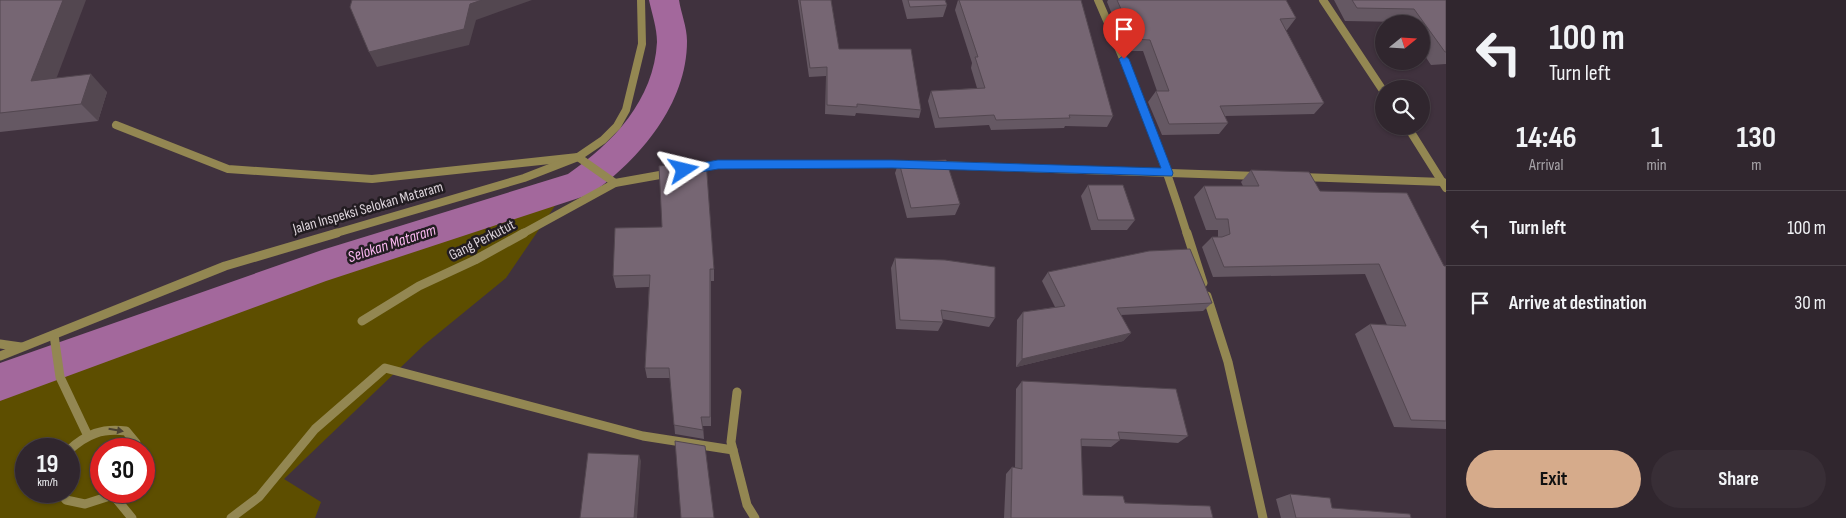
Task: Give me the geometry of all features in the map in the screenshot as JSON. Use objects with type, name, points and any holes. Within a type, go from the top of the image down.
[{"type":"street","name":"Jalan Inspeksi Selokan Mataram","points":[[0,356],[224,266],[524,178],[578,157],[603,140],[617,126],[626,110],[642,44],[641,0]]},
{"type":"street","points":[[1098,0],[1131,74],[1168,173],[1228,362],[1263,518]]},
{"type":"street","points":[[1323,0],[1376,80]]},
{"type":"street","points":[[116,125],[228,169],[372,179],[578,157],[615,183]]},
{"type":"street","points":[[1413,135],[1445,185]]},
{"type":"street","name":"Gang Perkutut","points":[[362,321],[419,286],[476,260],[615,183],[718,164],[922,165]]},
{"type":"street","points":[[932,165],[1266,176]]},
{"type":"street","points":[[1296,177],[1445,185]]},
{"type":"street","points":[[54,335],[59,372],[87,434]]},
{"type":"street","points":[[0,344],[21,348]]},
{"type":"street","points":[[231,518],[259,497],[315,429],[385,368],[643,436],[734,450]]},
{"type":"street","points":[[737,392],[731,442],[747,505],[755,518]]},
{"type":"street","points":[[80,440],[87,434],[108,428],[126,431],[131,438]]},
{"type":"street","points":[[122,503],[132,518]]},
{"type":"shaded area","points":[[561,197],[506,278],[424,345],[284,479],[321,502],[315,518],[0,518],[0,388],[21,377]]},
{"type":"building","points":[[0,0],[63,0],[31,81],[91,74],[81,104],[0,113]]},
{"type":"building","points":[[352,0],[482,0],[470,4],[464,29],[369,52],[350,7]]},
{"type":"building","points":[[800,0],[831,0],[839,49],[911,49],[921,110],[857,104],[857,107],[827,105],[827,67],[810,68]]},
{"type":"building","points":[[908,0],[945,0],[947,5],[910,7]]},
{"type":"building","points":[[959,0],[1081,0],[1113,116],[1069,115],[1070,118],[996,120],[994,115],[939,118],[931,91],[985,88],[975,57],[978,57]]},
{"type":"building","points":[[1117,0],[1286,0],[1296,18],[1280,19],[1324,103],[1220,106],[1228,123],[1169,124],[1156,91],[1169,91],[1150,40],[1134,39]]},
{"type":"building","points":[[1352,0],[1446,0],[1446,52],[1430,31],[1430,15],[1418,15],[1414,9],[1357,8]]},
{"type":"building","points":[[946,160],[960,204],[911,208],[899,162]]},
{"type":"building","points":[[706,161],[714,269],[710,269],[710,417],[701,417],[703,430],[674,425],[669,368],[645,368],[650,275],[613,276],[615,228],[662,227],[659,166]]},
{"type":"building","points":[[1251,170],[1309,172],[1320,191],[1407,193],[1444,266],[1446,266],[1446,421],[1411,420],[1370,324],[1406,326],[1379,264],[1224,267],[1212,237],[1222,237],[1230,234],[1228,219],[1216,219],[1204,186],[1259,186]]},
{"type":"building","points":[[1088,185],[1123,185],[1135,220],[1098,220]]},
{"type":"building","points":[[1190,249],[1212,303],[1117,308],[1131,333],[1022,359],[1023,312],[1065,306],[1048,272],[1149,251]]},
{"type":"building","points":[[895,258],[945,260],[995,267],[995,318],[941,310],[943,322],[900,320]]},
{"type":"building","points":[[1022,381],[1176,389],[1188,436],[1118,432],[1120,440],[1081,439],[1083,495],[1123,496],[1125,503],[1210,506],[1213,518],[1011,518],[1012,467],[1022,469]]},
{"type":"building","points":[[675,441],[705,446],[714,518],[681,518]]},
{"type":"building","points":[[588,453],[639,455],[634,518],[580,518]]},
{"type":"building","points":[[1290,494],[1330,498],[1332,508],[1410,514],[1411,518],[1296,518]]},
{"type":"waterway","name":"Selokan Mataram","points":[[0,382],[322,266],[579,184],[620,152],[643,124],[660,92],[667,75],[672,41],[664,0]]},
{"type":"route","points":[[684,170],[718,164],[892,164],[1168,173],[1124,59]]}]
